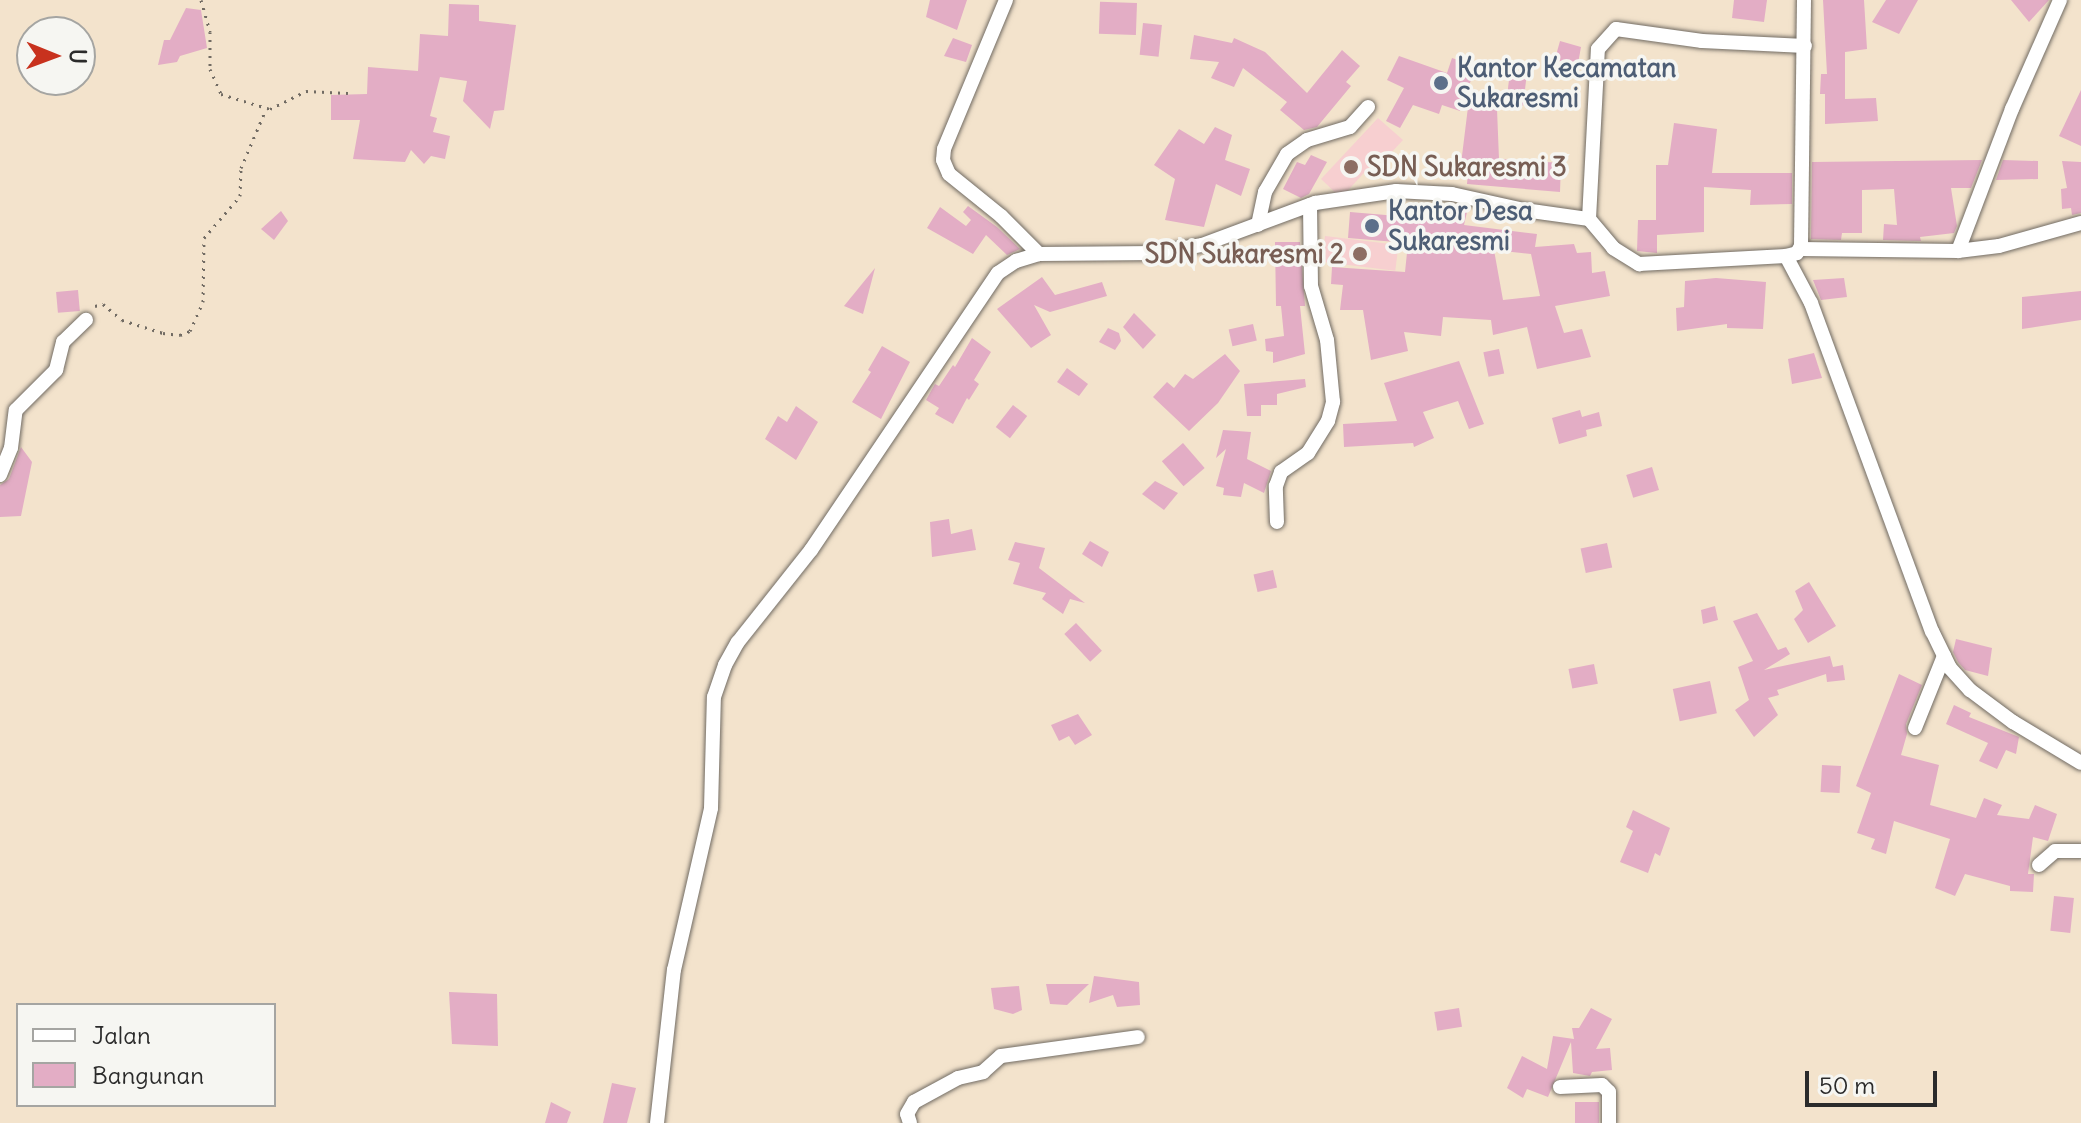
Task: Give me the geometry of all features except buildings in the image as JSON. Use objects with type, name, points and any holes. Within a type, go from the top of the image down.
[{"type":"street","points":[[1006,0],[943,160],[949,174],[1001,216],[1039,254]]},
{"type":"street","points":[[1800,249],[1804,0]]},
{"type":"street","points":[[1958,251],[2006,123],[2060,0]]},
{"type":"street","points":[[1589,219],[1598,49],[1616,29],[1702,41],[1805,46]]},
{"type":"street","points":[[1258,225],[1265,192],[1287,154],[1307,140],[1350,127],[1368,107]]},
{"type":"street","points":[[657,1123],[674,970],[711,808],[714,697],[725,665],[738,642],[811,550],[998,273],[1016,261],[1039,254],[1157,253],[1202,245],[1310,205],[1382,192],[1452,194],[1524,210],[1589,219],[1613,248],[1639,264],[1786,256],[1800,249],[1958,251],[1999,246],[2081,223]]},
{"type":"street","points":[[1277,522],[1276,486],[1281,472],[1308,453],[1332,409],[1332,371],[1311,286],[1310,205]]},
{"type":"street","points":[[1786,256],[1811,303],[1839,386],[1944,656],[1970,690],[2013,722],[2081,763]]},
{"type":"street","points":[[0,475],[11,448],[16,410],[58,368],[63,342],[86,320]]},
{"type":"street","points":[[1915,728],[1944,656]]},
{"type":"street","points":[[2039,865],[2055,851],[2081,851]]},
{"type":"street","points":[[910,1123],[907,1114],[914,1102],[958,1078],[989,1069],[1001,1056],[1138,1037]]},
{"type":"street","points":[[1560,1087],[1602,1085],[1609,1092],[1609,1123]]},
{"type":"path","points":[[201,0],[210,32],[210,69],[220,92],[266,109]]},
{"type":"path","points":[[86,320],[95,306],[103,304],[122,320],[163,333],[180,335],[190,331],[203,302],[204,238],[240,196],[243,163],[266,109],[306,91],[348,93]]},
{"type":"shaded area","name":"SDN Sukaresmi 3","points":[[1378,118],[1403,140],[1389,155],[1384,151],[1341,198],[1321,179]]},
{"type":"shaded area","name":"SDN Sukaresmi 2","points":[[1325,236],[1398,245],[1395,271],[1322,262]]},
{"type":"place","name":"Kantor Kecamatan Sukaresmi","points":[[1441,83]]},
{"type":"place","name":"SDN Sukaresmi 3","points":[[1351,167]]},
{"type":"place","name":"Kantor Desa Sukaresmi","points":[[1372,226]]},
{"type":"place","name":"SDN Sukaresmi 2","points":[[1360,254]]}]
